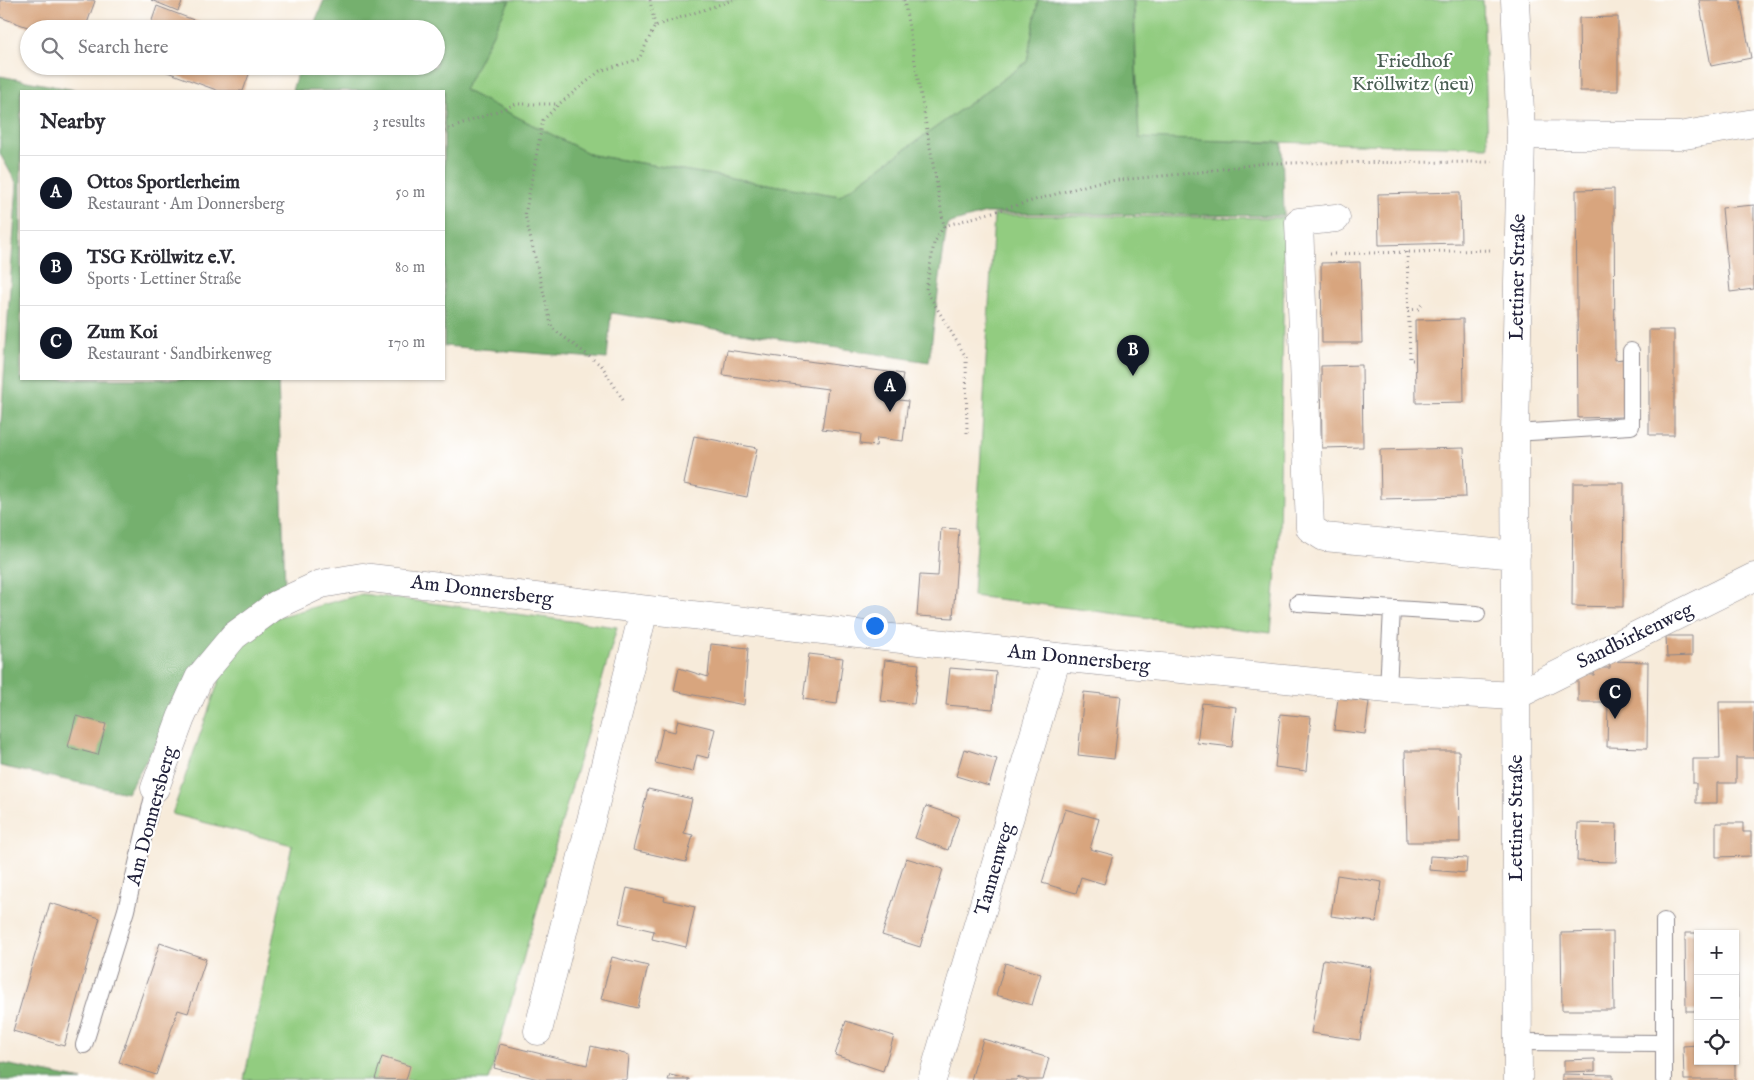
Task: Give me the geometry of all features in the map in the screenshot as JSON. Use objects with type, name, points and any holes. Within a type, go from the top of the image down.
[{"type":"street","name":"Lettiner Straße","points":[[1515,0],[1521,135],[1515,433],[1518,1080]]},
{"type":"street","points":[[1521,135],[1679,136],[1754,123]]},
{"type":"street","points":[[1336,218],[1299,222],[1310,528],[1324,536],[1516,555]]},
{"type":"street","name":"Am Donnersberg","points":[[155,788],[181,718],[200,678],[234,636],[276,605],[321,584],[362,577],[1057,657],[1388,689],[1515,696]]},
{"type":"street","name":"Sandbirkenweg","points":[[1515,696],[1754,577]]},
{"type":"street","points":[[538,1031],[644,610]]},
{"type":"street","name":"Tannenweg","points":[[932,1080],[1057,657]]},
{"type":"lane","points":[[1515,433],[1631,426],[1631,351]]},
{"type":"lane","points":[[1298,604],[1477,614]]},
{"type":"lane","points":[[1388,689],[1392,609]]},
{"type":"lane","name":"Am Donnersberg","points":[[84,1045],[126,910],[155,788]]},
{"type":"lane","points":[[1664,921],[1664,1080]]},
{"type":"lane","points":[[1518,1042],[1664,1042]]},
{"type":"path","points":[[623,400],[602,366],[552,328],[525,215],[543,120],[559,104],[600,71],[639,59],[655,26],[650,0]]},
{"type":"path","points":[[655,26],[734,0]]},
{"type":"path","points":[[904,0],[944,226],[934,243],[926,290],[966,357],[967,434]]},
{"type":"path","points":[[445,131],[516,104],[559,104]]},
{"type":"path","points":[[944,226],[1098,182],[1193,173],[1265,163],[1521,162]]},
{"type":"path","points":[[1300,254],[1519,249]]},
{"type":"path","points":[[1407,252],[1410,360],[1416,360]]},
{"type":"path","points":[[1408,310],[1419,309],[1422,302]]},
{"type":"green space","points":[[324,0],[510,0],[464,90],[592,155],[840,196],[1027,62],[1038,0],[1133,0],[1139,138],[1282,143],[1284,216],[986,213],[947,224],[929,362],[611,313],[607,359],[445,346],[445,90],[292,90],[296,75],[445,75],[445,20],[316,20]]},
{"type":"green space","points":[[510,0],[1038,0],[1027,62],[840,196],[592,155],[464,90]]},
{"type":"green space","name":"Friedhof Kröllwitz (neu)","points":[[1134,0],[1483,0],[1488,147],[1139,139]]},
{"type":"green space","points":[[0,76],[75,90],[20,90],[20,380],[278,380],[285,586],[224,628],[127,793],[0,766],[0,436],[17,184],[0,154]]},
{"type":"green space","points":[[994,215],[1285,218],[1279,535],[1271,633],[973,596]]},
{"type":"green space","points":[[362,594],[617,627],[489,1080],[244,1080],[292,845],[172,814],[227,658],[274,618]]},
{"type":"green space","points":[[0,1063],[82,1080],[0,1080]]},
{"type":"building","points":[[0,0],[95,1],[88,20],[20,20],[20,24],[0,17]]},
{"type":"building","points":[[151,0],[183,0],[178,11]]},
{"type":"building","points":[[1699,0],[1740,0],[1751,58],[1711,66]]},
{"type":"building","points":[[157,6],[194,20],[152,20]]},
{"type":"building","points":[[1618,17],[1618,91],[1580,91],[1579,18]]},
{"type":"building","points":[[175,75],[249,75],[243,90],[216,90]]},
{"type":"building","points":[[1614,189],[1615,360],[1623,359],[1623,417],[1578,418],[1576,190]]},
{"type":"building","points":[[1460,192],[1461,243],[1379,245],[1378,194]]},
{"type":"building","points":[[1754,205],[1754,289],[1730,292],[1722,208]]},
{"type":"building","points":[[1360,262],[1362,343],[1322,343],[1321,263]]},
{"type":"building","points":[[1463,319],[1464,402],[1416,403],[1415,320]]},
{"type":"building","points":[[1649,330],[1674,330],[1674,435],[1649,435]]},
{"type":"building","points":[[727,350],[903,374],[899,400],[908,401],[903,441],[877,438],[876,446],[860,444],[861,434],[822,429],[828,389],[723,375]]},
{"type":"building","points":[[1362,365],[1363,447],[1322,448],[1321,366]]},
{"type":"building","points":[[694,436],[757,448],[747,497],[684,484]]},
{"type":"building","points":[[1464,448],[1466,497],[1381,499],[1380,450]]},
{"type":"building","points":[[1573,483],[1624,483],[1623,607],[1572,606]]},
{"type":"building","points":[[941,528],[959,529],[953,618],[917,616],[920,575],[938,576]]},
{"type":"building","points":[[1666,636],[1692,636],[1692,656],[1667,657]]},
{"type":"building","points":[[711,644],[748,648],[744,705],[674,691],[679,668],[708,677]]},
{"type":"building","points":[[809,654],[843,658],[837,704],[803,699]]},
{"type":"building","points":[[885,660],[919,664],[914,704],[880,701]]},
{"type":"building","points":[[1610,661],[1648,662],[1647,748],[1607,747],[1608,702],[1578,702],[1578,674],[1594,675],[1595,668],[1610,668]]},
{"type":"building","points":[[950,668],[996,672],[993,709],[946,705]]},
{"type":"building","points":[[1084,692],[1121,696],[1114,759],[1078,755]]},
{"type":"building","points":[[1338,698],[1369,702],[1365,734],[1334,730]]},
{"type":"building","points":[[1719,702],[1754,702],[1754,758],[1736,758],[1736,783],[1717,783],[1717,803],[1696,803],[1696,783],[1693,783],[1693,759],[1720,759]]},
{"type":"building","points":[[1202,703],[1236,707],[1232,747],[1197,743]]},
{"type":"building","points":[[1280,714],[1311,717],[1306,771],[1275,767]]},
{"type":"building","points":[[76,716],[106,724],[98,755],[68,747]]},
{"type":"building","points":[[678,720],[715,729],[708,758],[697,755],[693,772],[655,763],[663,729],[675,732]]},
{"type":"building","points":[[964,749],[997,759],[989,786],[956,776]]},
{"type":"building","points":[[1405,751],[1459,751],[1460,842],[1407,842]]},
{"type":"building","points":[[648,789],[692,799],[684,833],[693,835],[686,862],[633,850]]},
{"type":"building","points":[[926,806],[959,817],[948,850],[915,838]]},
{"type":"building","points":[[1065,809],[1099,819],[1090,849],[1113,855],[1104,884],[1081,877],[1076,893],[1042,883]]},
{"type":"building","points":[[1578,823],[1617,824],[1616,862],[1577,861]]},
{"type":"building","points":[[1716,823],[1743,823],[1743,832],[1751,832],[1751,856],[1716,857]]},
{"type":"building","points":[[1430,856],[1467,858],[1466,873],[1429,870]]},
{"type":"building","points":[[906,858],[943,869],[920,947],[882,935]]},
{"type":"building","points":[[1337,875],[1382,882],[1376,922],[1331,916]]},
{"type":"building","points":[[627,888],[665,897],[664,900],[695,907],[686,947],[652,939],[654,931],[619,923]]},
{"type":"building","points":[[50,903],[100,918],[64,1046],[13,1031]]},
{"type":"building","points":[[1613,932],[1614,1010],[1562,1010],[1561,933]]},
{"type":"building","points":[[1685,933],[1694,933],[1694,1011],[1686,1011]]},
{"type":"building","points":[[160,943],[206,959],[188,1013],[178,1010],[156,1075],[119,1062]]},
{"type":"building","points":[[612,957],[648,966],[638,1008],[601,999]]},
{"type":"building","points":[[1323,959],[1371,967],[1360,1040],[1311,1033]]},
{"type":"building","points":[[1005,963],[1041,974],[1032,1005],[996,995]]},
{"type":"building","points":[[846,1021],[894,1036],[883,1071],[835,1055]]},
{"type":"building","points":[[983,1039],[1049,1058],[1043,1080],[1027,1080],[1017,1077],[1016,1080],[971,1080]]},
{"type":"building","points":[[500,1044],[587,1065],[591,1046],[629,1055],[627,1080],[542,1080],[494,1068]]},
{"type":"building","points":[[1694,1045],[1694,1065],[1735,1065],[1735,1080],[1684,1080],[1683,1046]]},
{"type":"building","points":[[382,1057],[410,1066],[406,1080],[375,1079]]},
{"type":"building","points":[[1595,1059],[1595,1071],[1564,1072],[1564,1060]]},
{"type":"building","points":[[1562,1074],[1613,1075],[1613,1080],[1562,1080]]},
{"type":"building","points":[[670,1075],[689,1079],[689,1080],[668,1080]]},
{"type":"place","name":"TSG Kröllwitz e.V.","points":[[1133,376]]},
{"type":"place","name":"Ottos Sportlerheim","points":[[890,412]]},
{"type":"place","name":"Zum Koi","points":[[1615,719]]}]
